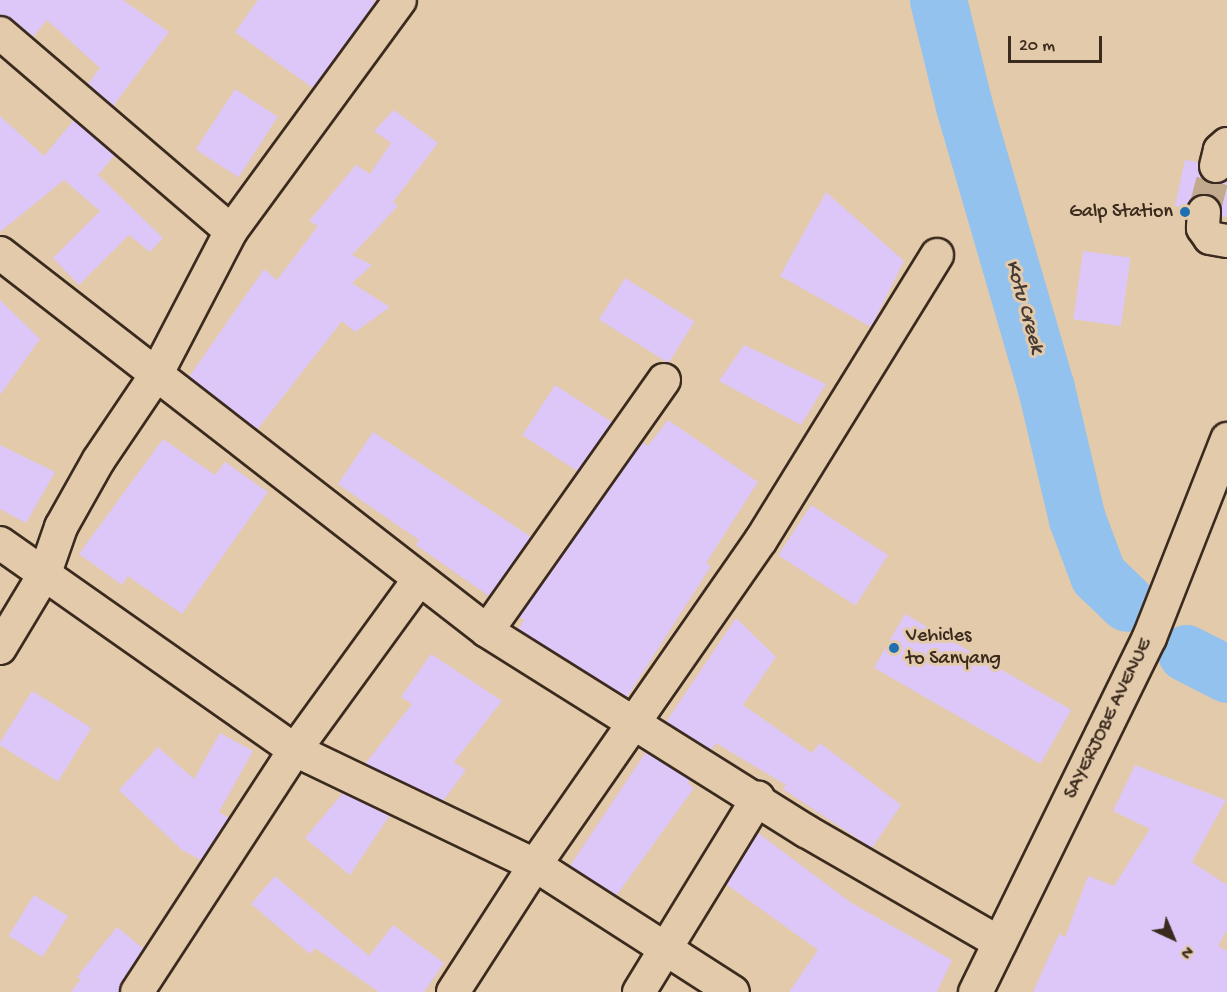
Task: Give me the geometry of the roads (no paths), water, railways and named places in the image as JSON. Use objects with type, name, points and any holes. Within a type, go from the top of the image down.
[{"type":"main road","name":"SAYERJOBE AVENUE","points":[[975,992],[1149,637],[1227,439]]},
{"type":"street","points":[[0,648],[45,573],[66,518],[98,461],[156,375],[231,231],[396,1]]},
{"type":"street","points":[[0,33],[231,231]]},
{"type":"street","points":[[1204,212],[1203,228],[1210,238],[1227,241]]},
{"type":"street","points":[[0,253],[323,501],[418,580],[487,631],[758,798],[806,831],[1000,943]]},
{"type":"street","points":[[453,992],[535,865],[760,540],[937,255]]},
{"type":"street","points":[[487,631],[664,380]]},
{"type":"street","points":[[0,543],[295,750],[535,865],[667,946],[733,992]]},
{"type":"street","points":[[137,992],[295,750],[418,580]]},
{"type":"street","points":[[639,992],[758,798]]},
{"type":"waterway","name":"Kotu Creek","points":[[938,0],[964,106],[1046,388],[1077,519],[1098,575],[1127,603]]},
{"type":"waterway","name":"Kotu Creek","points":[[1186,653],[1227,674]]},
{"type":"tunnel","points":[[1204,212],[1216,166]]},
{"type":"place","name":"Galp Station","points":[[1185,212]]},
{"type":"place","name":"Vehicles to Sanyang","points":[[894,648]]}]
